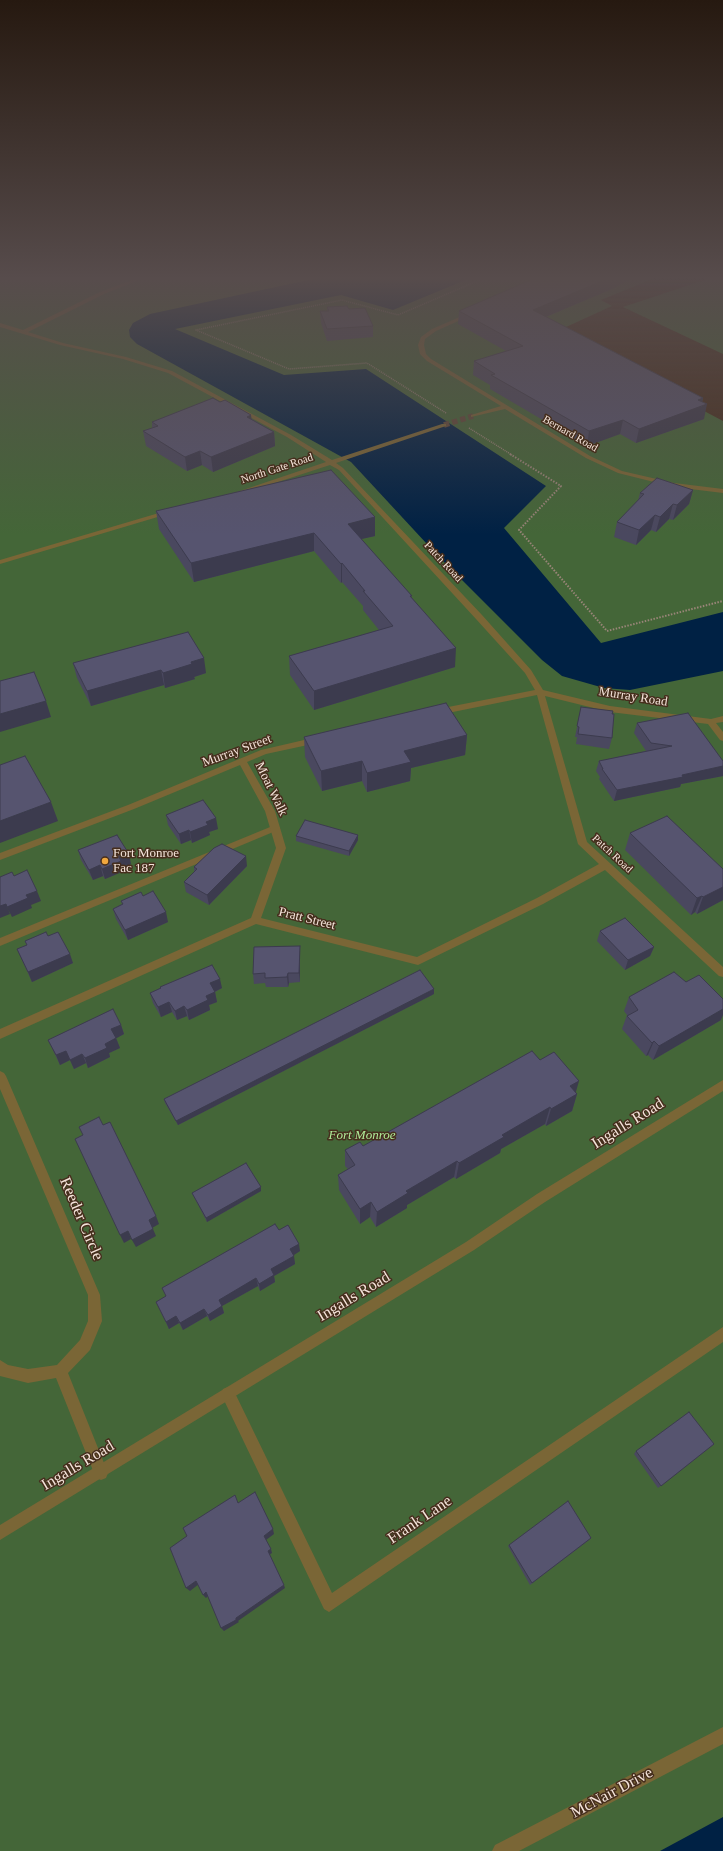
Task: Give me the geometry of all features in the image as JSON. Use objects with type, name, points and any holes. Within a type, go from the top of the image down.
[{"type":"street","name":"Patch Road","points":[[140,362],[170,372],[289,436],[341,469],[525,668],[540,692],[583,844],[723,973]]},
{"type":"street","name":"Bernard Road","points":[[432,362],[594,460],[620,472],[674,485],[723,491]]},
{"type":"street","points":[[473,416],[504,407]]},
{"type":"street","name":"North Gate Road","points":[[233,494],[444,425]]},
{"type":"street","points":[[0,562],[94,532],[173,511]]},
{"type":"street","points":[[430,714],[498,699],[540,692]]},
{"type":"street","name":"Murray Road","points":[[540,692],[610,709],[711,722],[723,719]]},
{"type":"street","points":[[711,722],[723,738]]},
{"type":"street","name":"Murray Street","points":[[0,856],[131,807],[264,752],[325,738]]},
{"type":"street","name":"Moat Walk","points":[[242,761],[270,811],[281,848],[254,920]]},
{"type":"street","points":[[0,942],[275,828]]},
{"type":"street","name":"Pratt Street","points":[[254,920],[418,961],[540,901],[606,864]]},
{"type":"street","points":[[0,1034],[254,920]]},
{"type":"street","name":"Reeder Circle","points":[[0,1076],[94,1295],[95,1321],[85,1345],[60,1370]]},
{"type":"street","name":"Ingalls Road","points":[[0,1533],[101,1473],[463,1250],[541,1198],[723,1084]]},
{"type":"street","name":"Frank Lane","points":[[228,1394],[329,1604],[723,1334]]},
{"type":"street","points":[[0,1367],[5,1371],[28,1376],[60,1370],[101,1473]]},
{"type":"street","name":"McNair Drive","points":[[501,1851],[723,1735]]},
{"type":"green space","name":"Fort Monroe","points":[[0,362],[612,362],[723,421],[723,1851],[0,1851]]},
{"type":"water","points":[[170,362],[254,362],[284,375],[366,369],[546,486],[504,528],[601,643],[723,612],[723,671],[630,690],[604,688],[562,676],[542,660],[439,557],[351,462]]},
{"type":"water","points":[[723,1817],[723,1851],[660,1851]]},
{"type":"building","points":[[476,362],[634,362],[703,398],[698,400],[707,404],[639,429],[623,420],[589,431],[491,375],[495,374]]},
{"type":"building","points":[[213,398],[220,402],[225,400],[251,415],[247,417],[274,432],[211,457],[200,451],[185,457],[143,431],[158,426],[152,422]]},
{"type":"building","points":[[331,470],[375,517],[348,524],[456,648],[314,691],[289,656],[393,626],[363,591],[365,591],[342,563],[341,564],[314,533],[191,563],[156,511]]},
{"type":"building","points":[[657,478],[693,490],[677,505],[673,504],[660,517],[655,515],[639,530],[617,522],[644,494],[640,493]]},
{"type":"building","points":[[188,632],[204,658],[191,662],[192,664],[163,673],[161,670],[87,691],[73,663]]},
{"type":"building","points":[[34,672],[46,701],[0,714],[0,681]]},
{"type":"building","points":[[446,703],[467,735],[404,751],[411,762],[367,773],[362,761],[321,771],[304,737]]},
{"type":"building","points":[[581,707],[613,711],[612,738],[578,734],[579,727],[577,726]]},
{"type":"building","points":[[688,713],[723,761],[723,766],[682,775],[683,777],[617,790],[602,769],[599,761],[672,746],[651,743],[637,723]]},
{"type":"building","points":[[25,756],[51,802],[0,821],[0,765]]},
{"type":"building","points":[[203,800],[216,818],[206,822],[208,825],[190,832],[189,830],[179,834],[166,815]]},
{"type":"building","points":[[667,816],[723,869],[723,887],[703,897],[697,898],[630,833]]},
{"type":"building","points":[[305,820],[358,835],[349,851],[296,836]]},
{"type":"building","points":[[117,835],[129,854],[119,857],[121,861],[102,869],[100,865],[89,870],[78,850]]},
{"type":"building","points":[[222,844],[246,856],[207,895],[184,882],[197,869],[194,867],[214,848]]},
{"type":"building","points":[[27,870],[37,891],[26,895],[28,898],[7,907],[6,904],[0,906],[0,877],[12,872],[14,876]]},
{"type":"building","points":[[153,891],[166,912],[125,930],[113,909],[123,904],[121,901],[141,892],[143,896]]},
{"type":"building","points":[[625,918],[654,947],[628,960],[600,931]]},
{"type":"building","points":[[46,932],[48,936],[58,932],[70,954],[28,972],[17,949],[27,945],[25,941]]},
{"type":"building","points":[[300,946],[299,973],[288,973],[287,977],[265,978],[265,973],[253,974],[254,947]]},
{"type":"building","points":[[212,965],[220,979],[210,983],[215,992],[206,996],[208,1000],[187,1010],[184,1006],[175,1011],[169,1002],[158,1007],[150,993],[161,988],[160,987]]},
{"type":"building","points":[[420,970],[434,989],[176,1121],[164,1099]]},
{"type":"building","points":[[674,972],[686,982],[699,975],[723,999],[723,1009],[659,1046],[654,1041],[652,1043],[627,1016],[638,1010],[629,997]]},
{"type":"building","points":[[113,1009],[121,1025],[111,1029],[116,1038],[105,1044],[107,1048],[85,1058],[82,1054],[70,1060],[66,1051],[56,1055],[48,1040]]},
{"type":"building","points":[[532,1051],[540,1060],[554,1052],[579,1081],[570,1086],[577,1094],[551,1109],[550,1107],[502,1135],[504,1137],[459,1163],[457,1161],[406,1191],[408,1193],[377,1212],[371,1202],[360,1209],[338,1175],[355,1165],[345,1150],[360,1142],[363,1146]]},
{"type":"building","points":[[99,1117],[103,1125],[110,1122],[156,1216],[149,1220],[153,1229],[132,1240],[128,1231],[120,1235],[75,1139],[83,1135],[79,1127]]},
{"type":"building","points":[[246,1163],[261,1187],[206,1218],[192,1193]]},
{"type":"building","points":[[275,1224],[279,1230],[288,1225],[299,1244],[290,1249],[294,1256],[271,1269],[274,1275],[259,1284],[256,1278],[219,1300],[222,1306],[208,1315],[204,1309],[180,1323],[176,1316],[166,1322],[156,1302],[166,1296],[162,1288]]},
{"type":"building","points":[[689,1412],[714,1444],[661,1486],[636,1451]]},
{"type":"building","points":[[255,1492],[273,1529],[264,1536],[271,1549],[268,1551],[284,1585],[236,1618],[236,1620],[221,1628],[206,1592],[203,1595],[196,1581],[186,1588],[170,1548],[187,1536],[183,1528],[235,1495],[238,1503]]},
{"type":"building","points":[[568,1501],[591,1538],[532,1583],[509,1545]]},
{"type":"tunnel","points":[[444,425],[473,416]]},
{"type":"place","name":"Fort Monroe Fac 187","points":[[105,861]]}]
